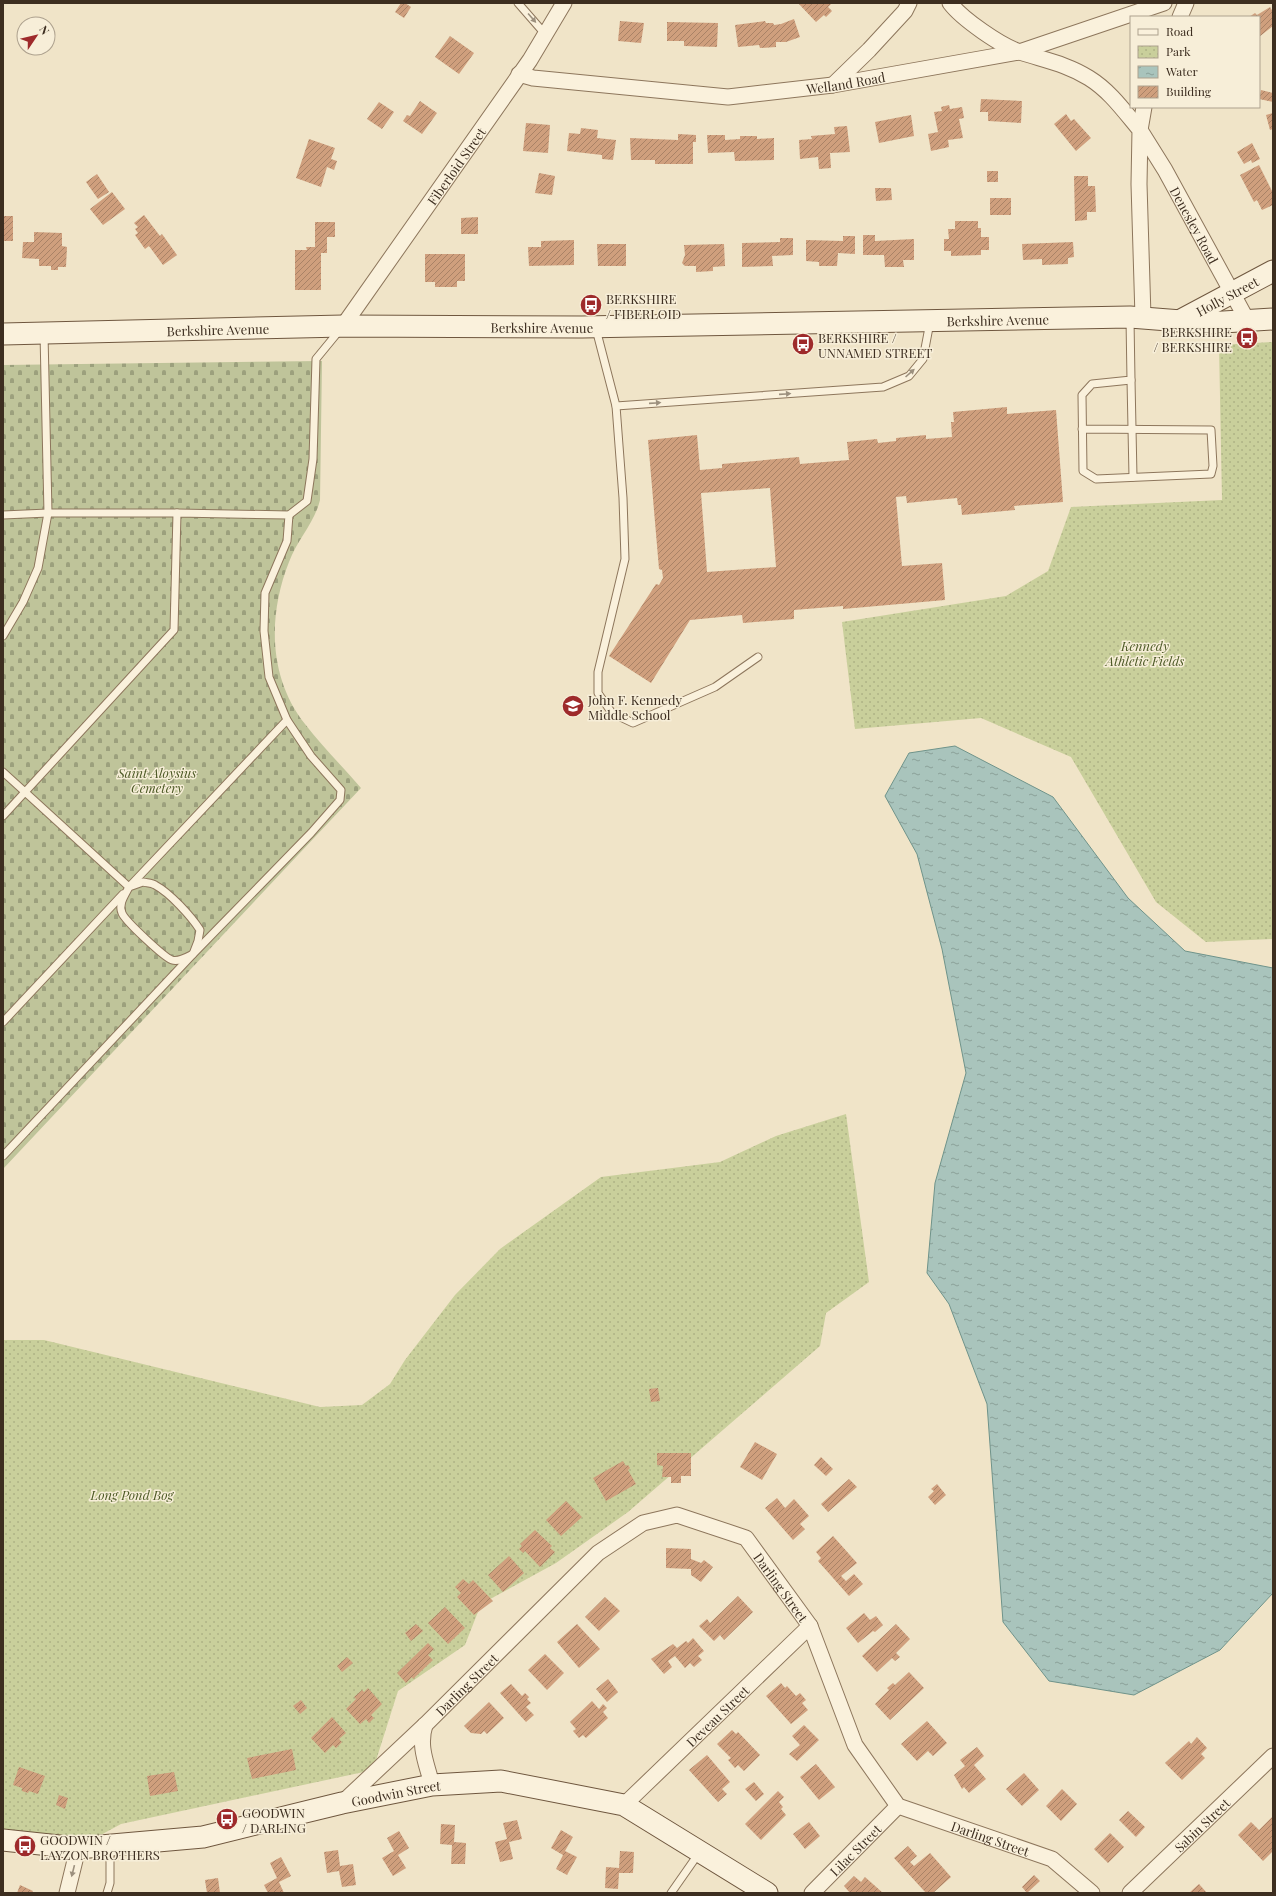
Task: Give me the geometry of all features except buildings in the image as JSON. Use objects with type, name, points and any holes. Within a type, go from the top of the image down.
[{"type":"main road","name":"Holly Street","points":[[1181,320],[1273,271]]},
{"type":"main road","name":"Berkshire Avenue","points":[[3,334],[343,326],[596,327],[1136,317],[1207,323],[1273,319]]},
{"type":"main road","name":"Goodwin Street","points":[[3,1840],[78,1848],[203,1837],[342,1803],[432,1785],[501,1781],[624,1805],[767,1893]]},
{"type":"street","name":"Fiberloid Street","points":[[343,326],[520,74],[564,3]]},
{"type":"street","points":[[833,85],[874,45],[905,11],[909,3]]},
{"type":"street","points":[[950,3],[974,25],[1019,52]]},
{"type":"street","name":"Welland Road","points":[[520,74],[533,78],[728,97],[833,85],[1019,52],[1164,3]]},
{"type":"street","points":[[1180,16],[1186,3]]},
{"type":"street","name":"Denesley Road","points":[[1019,52],[1059,63],[1104,88],[1140,130],[1165,170],[1247,320]]},
{"type":"street","points":[[1136,317],[1140,130],[1144,108]]},
{"type":"street","name":"Darling Street","points":[[342,1803],[425,1725],[598,1552],[643,1523],[677,1515],[746,1538],[810,1626],[855,1745],[898,1806],[1052,1858],[1092,1893]]},
{"type":"street","name":"Deveau Street","points":[[624,1805],[810,1626]]},
{"type":"street","name":"Darling Street","points":[[425,1725],[421,1735],[421,1750],[426,1759],[432,1785]]},
{"type":"street","name":"Sabin Street","points":[[1130,1893],[1273,1756]]},
{"type":"street","name":"Lilac Street","points":[[812,1893],[898,1806]]},
{"type":"street","points":[[67,1893],[78,1848]]},
{"type":"lane","points":[[518,3],[545,34]]},
{"type":"lane","points":[[1133,477],[1131,380],[1136,317]]},
{"type":"lane","points":[[616,406],[883,387],[909,376],[923,359],[930,321]]},
{"type":"lane","points":[[3,515],[48,513],[177,513],[289,515],[307,501],[313,459],[316,359],[343,326]]},
{"type":"lane","points":[[596,327],[616,406],[626,559],[598,672],[598,693],[612,713],[633,723],[715,687],[758,657]]},
{"type":"lane","points":[[3,636],[24,602],[38,568],[48,513],[44,333]]},
{"type":"lane","points":[[1082,429],[1211,430],[1213,466],[1211,474],[1096,479],[1082,471],[1082,429],[1082,395],[1092,384],[1131,380]]},
{"type":"lane","points":[[3,816],[174,630],[177,513]]},
{"type":"lane","points":[[3,1156],[193,954],[311,833],[340,800],[341,790],[311,756],[287,720],[269,677],[264,631],[265,593],[287,541],[289,515]]},
{"type":"lane","points":[[3,1022],[287,720]]},
{"type":"lane","points":[[3,772],[130,887]]},
{"type":"lane","points":[[143,882],[154,884],[162,889],[194,921],[200,930],[193,954],[179,960],[172,960],[161,953],[127,921],[122,913],[121,904],[130,887],[143,882]]},
{"type":"lane","points":[[107,1893],[110,1883],[110,1845]]},
{"type":"lane","points":[[671,1893],[700,1852]]},
{"type":"green space","name":"Kennedy Athletic Fields","points":[[1273,342],[1273,939],[1206,942],[1156,902],[1071,757],[981,718],[855,729],[842,622],[1006,596],[1048,571],[1071,507],[1222,500],[1219,345]]},
{"type":"green space","name":"Saint Aloysius Cemetery","points":[[322,361],[320,500],[314,516],[292,554],[282,582],[277,603],[275,645],[278,666],[284,686],[293,706],[305,724],[361,788],[3,1169],[3,365]]},
{"type":"green space","name":"Long Pond Bog","points":[[846,1114],[869,1282],[826,1313],[820,1346],[628,1512],[556,1563],[481,1604],[465,1645],[398,1691],[373,1770],[121,1824],[73,1850],[3,1832],[3,1340],[44,1340],[320,1407],[362,1405],[390,1384],[405,1360],[455,1295],[500,1249],[601,1177],[720,1162],[776,1136]]},
{"type":"water","points":[[955,746],[1053,797],[1128,898],[1185,951],[1273,968],[1273,1593],[1220,1650],[1134,1695],[1049,1681],[1003,1622],[987,1404],[949,1304],[927,1273],[935,1183],[966,1073],[942,949],[917,854],[885,796],[909,753]]},
{"type":"place","name":"BERKSHIRE / FIBERLOID","points":[[591,305]]},
{"type":"place","name":"BERKSHIRE / BERKSHIRE","points":[[1247,338]]},
{"type":"place","name":"BERKSHIRE / UNNAMED STREET","points":[[803,344]]},
{"type":"place","name":"John F. Kennedy Middle School","points":[[573,706]]},
{"type":"place","name":"GOODWIN / DARLING","points":[[227,1819]]},
{"type":"place","name":"GOODWIN / LAYZON BROTHERS","points":[[25,1846]]}]
